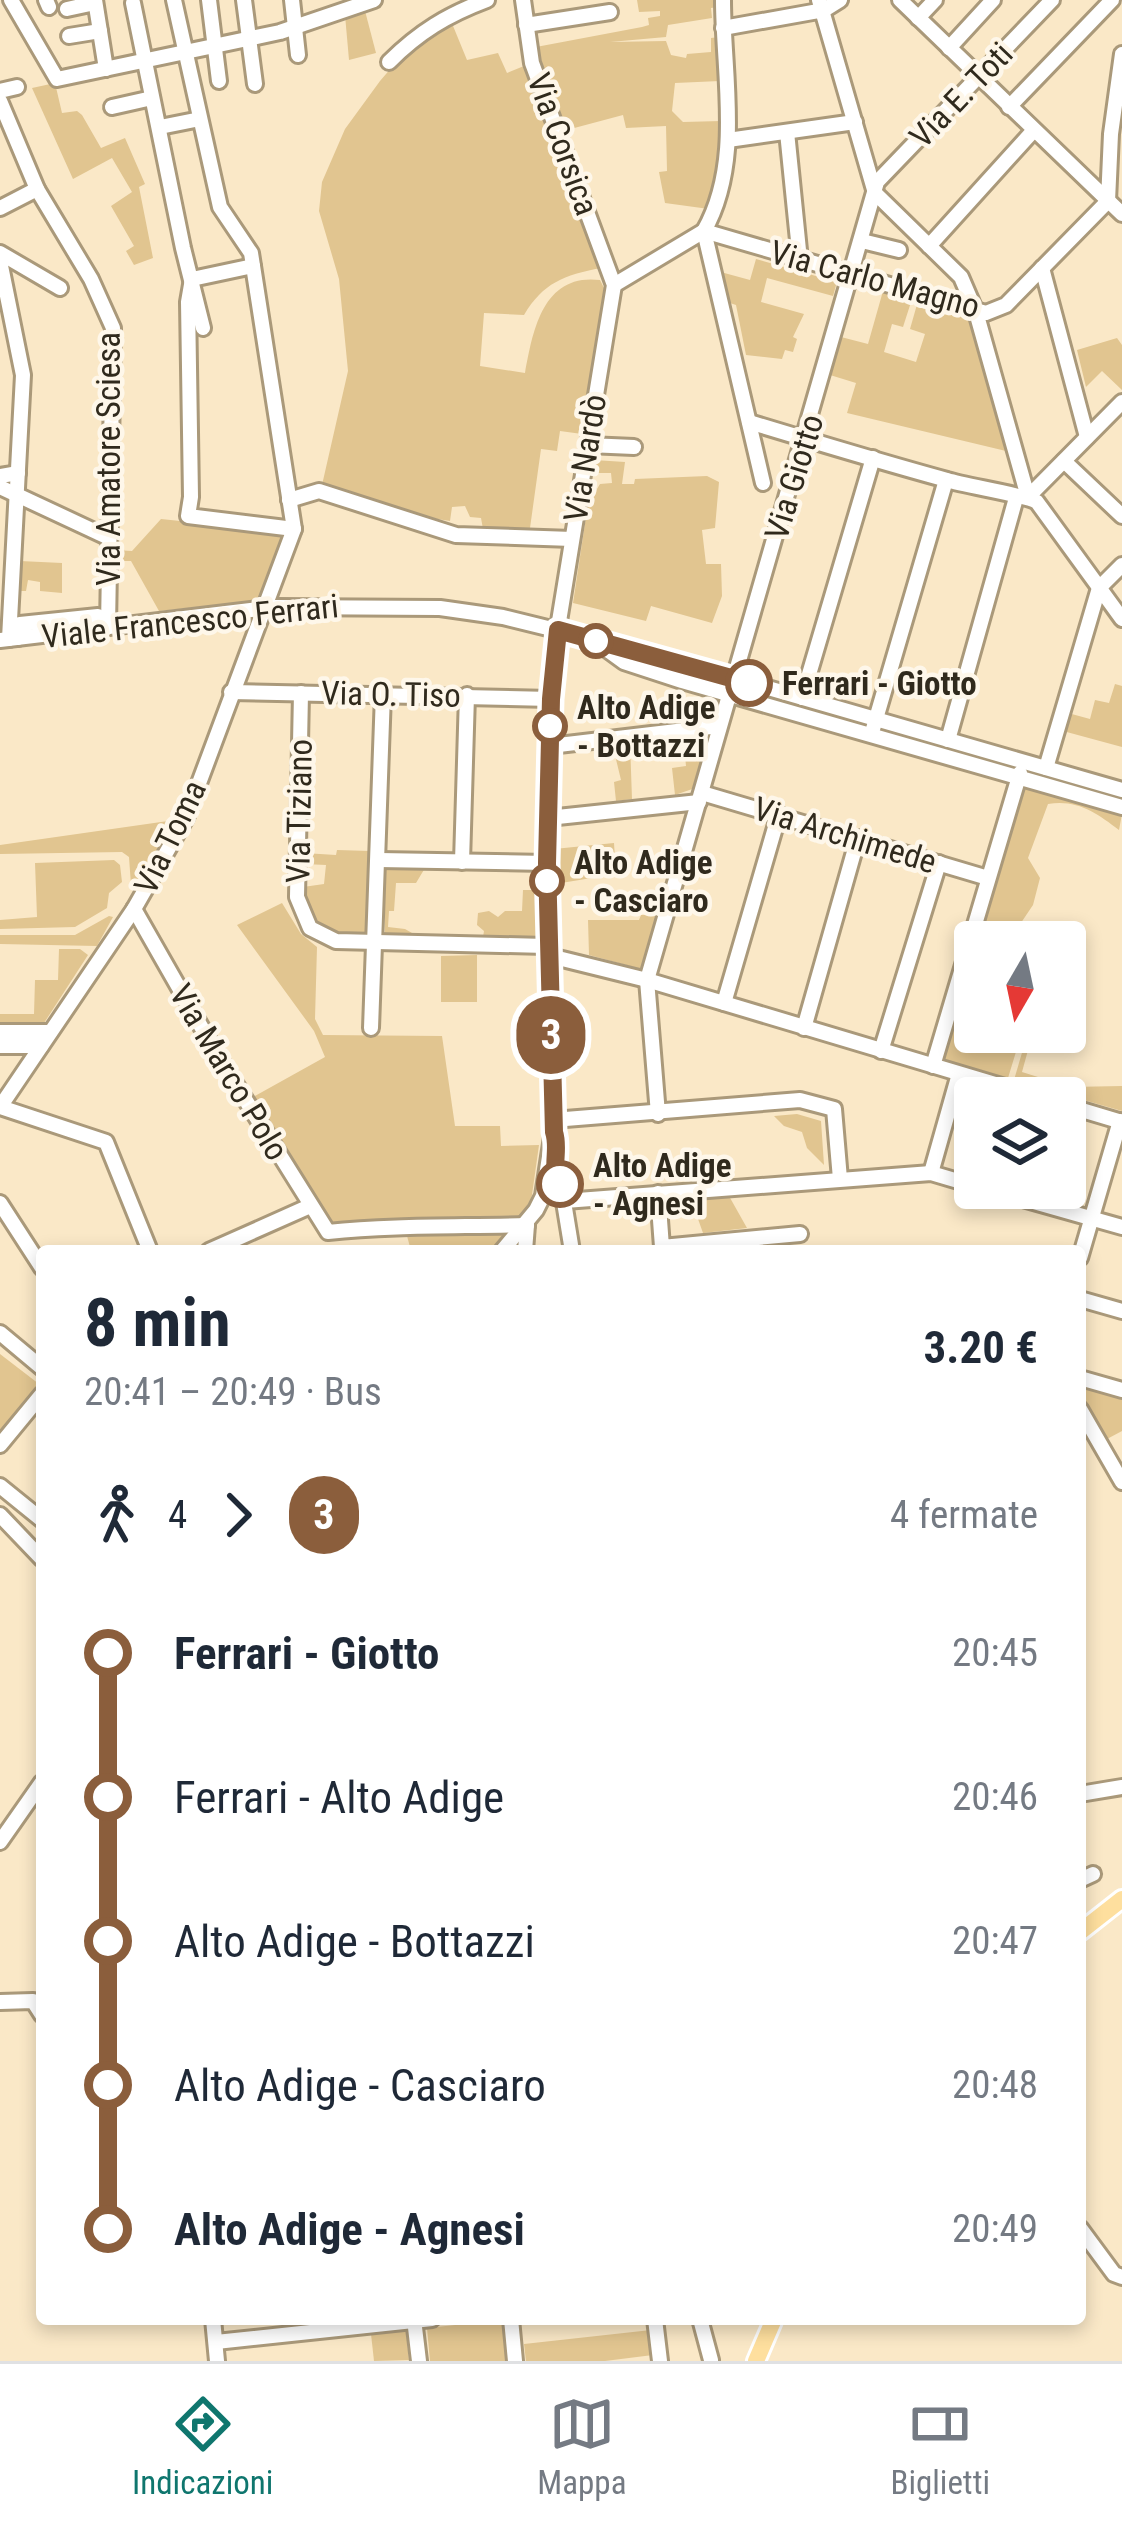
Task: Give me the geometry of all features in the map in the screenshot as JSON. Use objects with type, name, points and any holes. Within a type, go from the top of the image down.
[{"type":"main road","points":[[1086,1927],[1122,1899]]},
{"type":"main road","points":[[756,2361],[771,2325]]},
{"type":"street","points":[[11,0],[57,79],[297,28],[374,0]]},
{"type":"street","points":[[174,0],[220,207],[250,253],[253,266],[294,529],[188,516],[188,302],[192,279]]},
{"type":"street","points":[[209,0],[219,80]]},
{"type":"street","points":[[244,0],[255,84]]},
{"type":"street","points":[[292,0],[298,55]]},
{"type":"street","points":[[317,0],[319,20]]},
{"type":"street","points":[[389,62],[412,38],[443,17],[487,0]]},
{"type":"street","name":"Via Corsica","points":[[523,0],[532,63],[614,285]]},
{"type":"street","points":[[724,0],[726,169],[704,232],[763,483]]},
{"type":"street","points":[[723,28],[840,0]]},
{"type":"street","points":[[900,0],[1122,214]]},
{"type":"street","points":[[918,18],[935,0]]},
{"type":"street","points":[[949,48],[994,0]]},
{"type":"street","name":"Via E. Toti","points":[[875,193],[877,182],[1052,0]]},
{"type":"street","points":[[1009,106],[1112,0]]},
{"type":"street","points":[[67,9],[95,2],[106,68]]},
{"type":"street","points":[[133,3],[203,328]]},
{"type":"street","points":[[822,5],[875,193],[961,277],[976,312],[1022,498],[948,740]]},
{"type":"street","points":[[526,25],[610,12]]},
{"type":"street","points":[[69,36],[100,31]]},
{"type":"street","points":[[1108,201],[1122,54]]},
{"type":"street","points":[[0,91],[17,87]]},
{"type":"street","points":[[112,107],[152,98]]},
{"type":"street","name":"Via Amatore Sciesa","points":[[0,101],[37,189],[91,279],[113,328],[103,628]]},
{"type":"street","points":[[160,128],[200,119]]},
{"type":"street","points":[[728,140],[855,122]]},
{"type":"street","points":[[928,246],[1034,130]]},
{"type":"street","points":[[787,133],[800,260]]},
{"type":"street","points":[[0,208],[37,189]]},
{"type":"street","name":"Via Giotto","points":[[646,980],[875,193]]},
{"type":"street","name":"Via Carlo Magno","points":[[704,232],[976,312],[996,311],[1108,201]]},
{"type":"street","points":[[614,285],[704,232]]},
{"type":"street","points":[[862,241],[899,250]]},
{"type":"street","points":[[0,257],[60,288]]},
{"type":"street","points":[[0,257],[23,375],[8,634]]},
{"type":"street","points":[[192,279],[253,266]]},
{"type":"street","points":[[1042,268],[1087,436]]},
{"type":"street","name":"Via Nardò","points":[[571,1245],[555,1196],[558,1143],[546,951],[551,699],[614,285]]},
{"type":"street","points":[[1023,288],[1050,297]]},
{"type":"street","points":[[1022,498],[1119,410]]},
{"type":"street","points":[[749,422],[1037,502],[1122,619]]},
{"type":"street","points":[[588,445],[634,447]]},
{"type":"street","points":[[802,698],[873,458]]},
{"type":"street","points":[[1064,461],[1122,516]]},
{"type":"street","points":[[0,476],[18,473]]},
{"type":"street","points":[[285,477],[456,535],[572,539]]},
{"type":"street","points":[[871,736],[946,480]]},
{"type":"street","points":[[0,487],[109,538]]},
{"type":"street","points":[[289,500],[319,491]]},
{"type":"street","name":"Via Toma","points":[[0,1107],[134,909],[186,818],[294,529]]},
{"type":"street","points":[[1046,769],[1099,588],[1122,565]]},
{"type":"street","name":"Viale Francesco Ferrari","points":[[8,634],[310,604],[440,608],[558,630],[1122,790]]},
{"type":"street","name":"Viale Francesco Ferrari","points":[[592,640],[624,662],[728,695],[1122,807]]},
{"type":"street","name":"Via O. Tiso","points":[[231,692],[551,699]]},
{"type":"street","name":"Via Tiziano","points":[[301,693],[297,897],[302,915],[310,928],[336,941],[376,943]]},
{"type":"street","points":[[371,1028],[383,694]]},
{"type":"street","points":[[463,862],[467,694]]},
{"type":"street","points":[[550,746],[719,726]]},
{"type":"street","points":[[933,1066],[1023,762]]},
{"type":"street","points":[[548,818],[700,797]]},
{"type":"street","name":"Via Archimede","points":[[700,797],[779,814],[988,878]]},
{"type":"street","points":[[724,1004],[779,814]]},
{"type":"street","points":[[804,1028],[858,838]]},
{"type":"street","points":[[379,860],[547,863]]},
{"type":"street","points":[[881,1051],[939,862]]},
{"type":"street","name":"Via Marco Polo","points":[[134,909],[328,1232],[391,1225],[528,1222]]},
{"type":"street","points":[[376,943],[546,951],[969,1077]]},
{"type":"street","points":[[646,980],[658,1114]]},
{"type":"street","points":[[0,1032],[50,1032]]},
{"type":"street","points":[[0,1046],[41,1046]]},
{"type":"street","points":[[931,1173],[959,1074]]},
{"type":"street","points":[[554,1126],[800,1100],[834,1109],[840,1179]]},
{"type":"street","points":[[0,1107],[106,1142],[148,1245]]},
{"type":"street","points":[[1084,1245],[1121,1121],[1086,1111]]},
{"type":"street","points":[[507,1245],[555,1196],[571,1193],[594,1199],[931,1173],[954,1180]]},
{"type":"street","points":[[658,1193],[662,1245]]},
{"type":"street","points":[[569,1227],[583,1205],[594,1199]]},
{"type":"street","points":[[0,1203],[36,1259]]},
{"type":"street","points":[[222,1245],[310,1206]]},
{"type":"street","points":[[1060,1209],[1122,1227]]},
{"type":"street","points":[[526,1245],[528,1222]]},
{"type":"street","points":[[683,1245],[800,1234]]},
{"type":"street","points":[[1086,1301],[1122,1311]]},
{"type":"street","points":[[0,1333],[36,1363]]},
{"type":"street","points":[[1086,1380],[1122,1390]]},
{"type":"street","points":[[0,1445],[36,1401]]},
{"type":"street","points":[[1086,1419],[1122,1482]]},
{"type":"street","points":[[0,1486],[36,1515]]},
{"type":"street","points":[[0,1515],[36,1553]]},
{"type":"street","points":[[1086,1793],[1122,1786]]},
{"type":"street","points":[[0,1842],[36,1791]]},
{"type":"street","points":[[0,2002],[33,2001],[36,2006]]},
{"type":"street","points":[[1086,2236],[1114,2274],[1122,2277]]},
{"type":"street","points":[[214,2325],[217,2361]]},
{"type":"street","points":[[215,2342],[369,2325]]},
{"type":"street","points":[[414,2325],[418,2361]]},
{"type":"street","points":[[512,2325],[515,2361]]},
{"type":"street","points":[[656,2325],[660,2361]]},
{"type":"street","points":[[702,2325],[711,2360]]},
{"type":"shaded area","points":[[637,0],[718,0],[718,7],[711,8],[712,18],[668,25],[666,37],[610,42],[666,41],[671,55],[686,58],[687,54],[711,52],[711,38],[719,37],[720,81],[675,83],[672,111],[683,122],[721,121],[723,152],[709,209],[665,203],[659,172],[667,171],[666,126],[626,128],[623,115],[563,131],[532,43],[536,47],[642,27],[649,25],[648,18],[660,16],[660,11],[639,12]]},
{"type":"shaded area","points":[[364,7],[376,53],[349,60],[345,15]]},
{"type":"shaded area","points":[[451,21],[467,60],[498,53],[507,73],[524,66],[601,268],[556,282],[524,315],[484,313],[480,366],[525,373],[537,323],[553,295],[581,280],[600,280],[604,288],[582,434],[560,431],[557,451],[541,449],[530,528],[483,529],[481,518],[470,517],[465,506],[452,507],[450,521],[431,518],[429,524],[322,485],[348,371],[339,279],[319,211],[322,182],[345,129],[380,81],[410,46]]},
{"type":"shaded area","points":[[55,83],[62,113],[82,115],[101,148],[125,138],[145,184],[139,187],[153,258],[134,265],[126,251],[134,246],[111,206],[132,192],[112,158],[73,179],[32,88]]},
{"type":"shaded area","points":[[756,259],[837,282],[833,296],[767,278],[761,302],[804,314],[793,337],[797,339],[793,352],[785,350],[782,359],[746,355],[736,305],[724,301],[717,271],[750,280]]},
{"type":"shaded area","points":[[883,291],[912,299],[903,327],[892,324],[884,352],[916,362],[925,334],[910,329],[918,301],[970,316],[1006,451],[847,413],[856,383],[830,375],[841,337],[868,344]]},
{"type":"shaded area","points":[[1117,338],[1122,345],[1122,390],[1102,371],[1086,387],[1077,350]]},
{"type":"shaded area","points":[[594,460],[625,462],[622,484],[634,484],[635,479],[707,476],[719,482],[715,528],[702,530],[706,564],[721,564],[722,596],[712,623],[651,606],[646,621],[573,603],[588,504],[600,484],[612,483],[611,473],[593,473]]},
{"type":"shaded area","points":[[161,519],[286,532],[258,601],[159,611],[131,561],[114,561],[114,550],[132,551]]},
{"type":"shaded area","points":[[20,561],[62,563],[62,593],[40,591],[40,582],[28,580],[26,591],[18,591]]},
{"type":"shaded area","points":[[1115,684],[1122,686],[1122,747],[1063,731],[1068,713],[1090,719],[1095,700],[1109,703]]},
{"type":"shaded area","points":[[692,735],[708,747],[698,787],[675,795],[672,768],[686,766],[683,736]]},
{"type":"shaded area","points":[[630,742],[632,799],[616,801],[614,782],[621,780],[614,751],[597,752],[597,746]]},
{"type":"shaded area","points":[[1024,785],[1122,814],[1119,830],[1077,806],[1048,804],[1028,858],[1040,878],[1033,905],[1022,921],[983,921]]},
{"type":"shaded area","points":[[175,820],[135,885],[131,885],[129,857],[122,852],[0,854],[0,845]]},
{"type":"shaded area","points":[[614,843],[616,874],[555,884],[554,849]]},
{"type":"shaded area","points":[[337,850],[370,851],[367,935],[322,927],[305,902],[303,887],[324,884],[326,865],[304,864],[304,853],[336,855]]},
{"type":"shaded area","points":[[114,860],[120,865],[122,882],[109,893],[107,908],[75,927],[0,929],[0,920],[37,917],[35,863]]},
{"type":"shaded area","points":[[385,863],[442,865],[425,868],[416,883],[396,883],[388,927],[419,937],[385,936]]},
{"type":"shaded area","points":[[523,890],[537,890],[538,938],[483,937],[478,913],[489,911],[498,917],[505,911],[522,911]]},
{"type":"shaded area","points":[[282,903],[301,934],[317,947],[315,1019],[323,1035],[442,1036],[455,1126],[500,1126],[501,1146],[539,1145],[530,1209],[519,1220],[336,1225],[327,1220],[253,1097],[325,1057],[314,1031],[237,925]]},
{"type":"shaded area","points":[[641,915],[659,915],[641,969],[589,955],[588,920],[639,920]]},
{"type":"shaded area","points":[[113,917],[97,946],[0,944],[0,935],[75,935]]},
{"type":"shaded area","points":[[59,949],[80,949],[88,955],[44,1023],[0,1023],[0,1014],[34,1014],[35,980],[58,980]]},
{"type":"shaded area","points":[[477,955],[477,1002],[441,1002],[441,956]]},
{"type":"shaded area","points":[[954,1019],[954,1053],[1016,1053],[1008,1077],[942,1059]]},
{"type":"shaded area","points":[[1022,1053],[1027,1053],[1022,1072],[1038,1077],[1015,1077]]},
{"type":"shaded area","points":[[1122,1086],[1122,1111],[1086,1101],[1086,1087]]},
{"type":"shaded area","points":[[797,1114],[821,1121],[824,1165],[807,1148],[802,1132],[784,1126],[774,1116]]},
{"type":"shaded area","points":[[729,1196],[747,1228],[703,1233],[692,1202],[678,1198]]},
{"type":"shaded area","points":[[513,1227],[497,1245],[409,1245],[406,1232]]},
{"type":"shaded area","points":[[0,1354],[36,1382],[36,1388],[0,1431]]},
{"type":"shaded area","points":[[1086,1389],[1122,1398],[1122,1431],[1107,1439],[1086,1404]]},
{"type":"shaded area","points":[[502,2325],[506,2361],[430,2361],[427,2328]]},
{"type":"shaded area","points":[[406,2330],[409,2360],[374,2361],[371,2334]]},
{"type":"shaded area","points":[[651,2330],[653,2355],[605,2361],[526,2361],[524,2344]]},
{"type":"bus line","name":"3","points":[[560,1184],[555,1175],[558,1143],[546,946],[551,699],[558,630],[749,683]]},
{"type":"place","name":"Ferrari - Giotto","points":[[749,683]]},
{"type":"place","name":"Alto Adige - Bottazzi","points":[[550,726]]},
{"type":"place","name":"Alto Adige - Casciaro","points":[[547,881]]},
{"type":"place","name":"Alto Adige - Agnesi","points":[[560,1184]]}]
